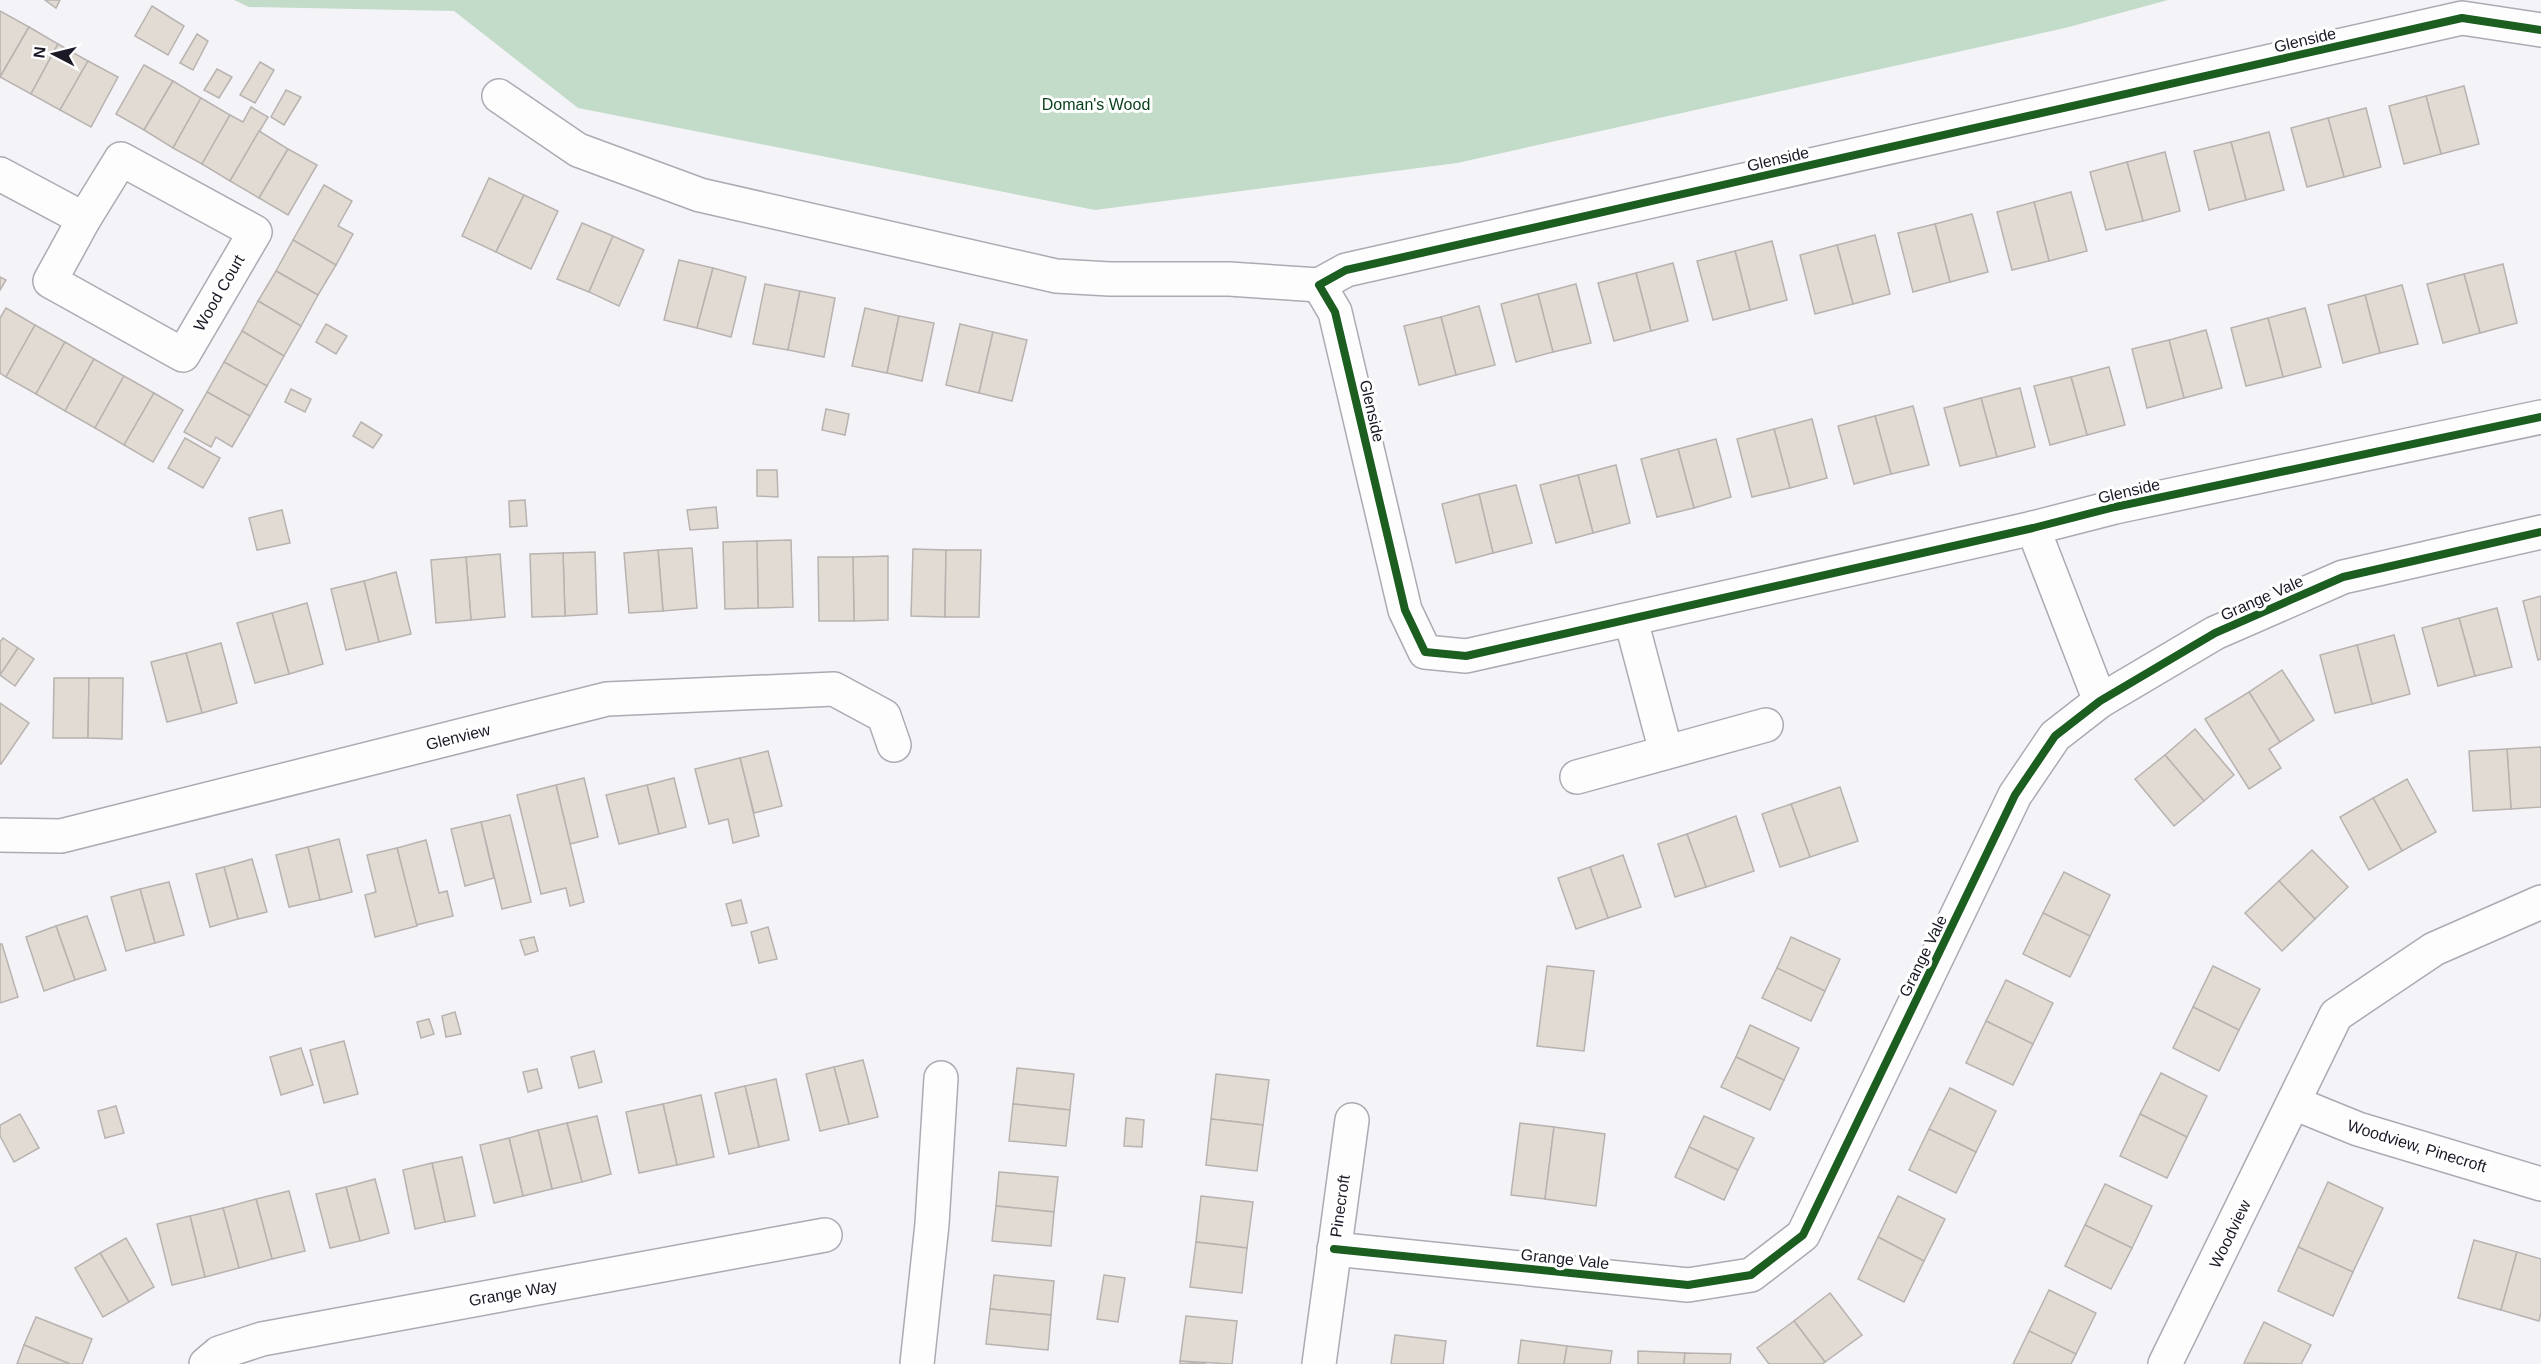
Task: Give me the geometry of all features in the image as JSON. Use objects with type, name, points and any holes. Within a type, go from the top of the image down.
[{"type":"street","name":"Glenside","points":[[2541,30],[2462,18],[1346,270],[1319,285],[1335,312],[1405,610],[1425,652],[1466,656],[2033,528],[2115,507],[2541,417]]},
{"type":"street","points":[[499,96],[578,150],[711,198],[1056,276],[1110,279],[1229,279],[1319,285]]},
{"type":"street","name":"Wood Court","points":[[121,159],[255,232],[183,355],[50,281],[84,219],[121,159]]},
{"type":"street","points":[[0,174],[84,219]]},
{"type":"street","points":[[2033,528],[2100,701]]},
{"type":"street","name":"Grange Vale","points":[[1334,1249],[1688,1285],[1751,1275],[1803,1235],[2015,795],[2055,736],[2100,701],[2215,633],[2343,577],[2541,532]]},
{"type":"street","points":[[1631,620],[1666,752]]},
{"type":"street","name":"Glenview","points":[[0,835],[61,836],[607,699],[834,689],[884,716],[894,745]]},
{"type":"street","points":[[1577,777],[1766,725]]},
{"type":"street","name":"Woodview","points":[[2165,1364],[2336,1015],[2434,949],[2541,902]]},
{"type":"street","points":[[917,1364],[932,1224],[941,1078]]},
{"type":"street","name":"Woodview, Pinecroft","points":[[2294,1103],[2358,1130],[2541,1184]]},
{"type":"street","name":"Pinecroft","points":[[1319,1364],[1352,1120]]},
{"type":"street","name":"Grange Way","points":[[206,1364],[219,1353],[262,1339],[825,1235]]},
{"type":"green space","name":"Doman's Wood","points":[[234,0],[2168,0],[2065,28],[1457,163],[1095,210],[578,108],[454,11],[249,7]]},
{"type":"building","points":[[45,0],[60,0],[56,8]]},
{"type":"building","points":[[152,6],[184,26],[168,55],[135,36]]},
{"type":"building","points":[[0,11],[29,27],[0,77]]},
{"type":"building","points":[[29,27],[58,44],[31,94],[0,77]]},
{"type":"building","points":[[197,34],[208,41],[193,70],[180,63]]},
{"type":"building","points":[[58,44],[88,61],[60,110],[31,94]]},
{"type":"building","points":[[88,61],[118,77],[91,127],[60,110]]},
{"type":"building","points":[[260,62],[274,70],[255,103],[240,95]]},
{"type":"building","points":[[144,65],[173,81],[144,130],[116,114]]},
{"type":"building","points":[[217,69],[232,77],[219,98],[204,90]]},
{"type":"building","points":[[173,81],[201,98],[173,148],[144,130]]},
{"type":"building","points":[[2464,86],[2479,144],[2441,154],[2426,96]]},
{"type":"building","points":[[286,90],[301,97],[284,125],[271,117]]},
{"type":"building","points":[[2426,96],[2441,154],[2404,164],[2389,106]]},
{"type":"building","points":[[201,98],[230,115],[202,164],[173,148]]},
{"type":"building","points":[[251,107],[268,117],[230,181],[202,164],[230,115],[243,122]]},
{"type":"building","points":[[2366,108],[2381,167],[2344,177],[2328,118]]},
{"type":"building","points":[[2328,118],[2344,177],[2307,187],[2291,128]]},
{"type":"building","points":[[259,131],[288,149],[259,198],[230,181]]},
{"type":"building","points":[[2269,132],[2284,190],[2246,200],[2231,142]]},
{"type":"building","points":[[2231,142],[2246,200],[2209,210],[2194,151]]},
{"type":"building","points":[[288,149],[317,165],[288,215],[259,198]]},
{"type":"building","points":[[2165,152],[2180,211],[2143,221],[2127,162]]},
{"type":"building","points":[[2127,162],[2143,221],[2106,230],[2090,172]]},
{"type":"building","points":[[489,178],[524,195],[496,252],[462,236]]},
{"type":"building","points":[[324,185],[352,201],[338,226],[353,234],[336,265],[293,240]]},
{"type":"building","points":[[2071,192],[2087,251],[2049,261],[2034,202]]},
{"type":"building","points":[[524,195],[558,211],[531,269],[496,252]]},
{"type":"building","points":[[2034,202],[2049,261],[2012,270],[1997,212]]},
{"type":"building","points":[[1972,214],[1988,272],[1950,282],[1935,224]]},
{"type":"building","points":[[582,223],[613,236],[589,292],[557,279]]},
{"type":"building","points":[[1935,224],[1950,282],[1913,292],[1898,233]]},
{"type":"building","points":[[1875,235],[1890,294],[1853,304],[1837,245]]},
{"type":"building","points":[[613,236],[644,250],[619,306],[589,292]]},
{"type":"building","points":[[293,240],[336,265],[318,295],[276,271]]},
{"type":"building","points":[[1772,241],[1787,300],[1750,310],[1735,251]]},
{"type":"building","points":[[1837,245],[1853,304],[1815,314],[1800,255]]},
{"type":"building","points":[[1735,251],[1750,310],[1713,320],[1697,261]]},
{"type":"building","points":[[679,260],[713,268],[697,328],[664,320]]},
{"type":"building","points":[[1673,263],[1688,321],[1651,331],[1636,273]]},
{"type":"building","points":[[2503,264],[2517,323],[2480,333],[2464,274]]},
{"type":"building","points":[[713,268],[746,277],[731,337],[697,328]]},
{"type":"building","points":[[276,271],[318,295],[301,326],[258,301]]},
{"type":"building","points":[[1636,273],[1651,331],[1614,341],[1598,283]]},
{"type":"building","points":[[2464,274],[2480,333],[2443,343],[2427,284]]},
{"type":"building","points":[[0,277],[6,280],[0,290]]},
{"type":"building","points":[[765,284],[800,291],[788,350],[753,344]]},
{"type":"building","points":[[1576,284],[1591,343],[1553,352],[1538,294]]},
{"type":"building","points":[[2402,285],[2418,344],[2380,353],[2365,295]]},
{"type":"building","points":[[800,291],[835,298],[824,357],[788,350]]},
{"type":"building","points":[[1538,294],[1553,352],[1516,362],[1501,304]]},
{"type":"building","points":[[2365,295],[2380,353],[2343,363],[2328,305]]},
{"type":"building","points":[[258,301],[301,326],[284,356],[242,331]]},
{"type":"building","points":[[1479,306],[1495,365],[1456,375],[1441,317]]},
{"type":"building","points":[[6,308],[35,325],[6,377],[0,373],[0,318]]},
{"type":"building","points":[[865,308],[899,316],[887,373],[852,366]]},
{"type":"building","points":[[2305,308],[2321,367],[2283,377],[2268,318]]},
{"type":"building","points":[[899,316],[934,323],[922,381],[887,373]]},
{"type":"building","points":[[1441,317],[1456,375],[1419,385],[1404,326]]},
{"type":"building","points":[[2268,318],[2283,377],[2246,386],[2231,328]]},
{"type":"building","points":[[326,324],[347,336],[336,354],[316,342]]},
{"type":"building","points":[[960,324],[993,332],[979,393],[946,385]]},
{"type":"building","points":[[35,325],[65,342],[36,394],[6,377]]},
{"type":"building","points":[[2206,330],[2222,388],[2184,398],[2169,340]]},
{"type":"building","points":[[242,331],[284,356],[267,386],[224,362]]},
{"type":"building","points":[[993,332],[1027,340],[1012,401],[979,393]]},
{"type":"building","points":[[2169,340],[2184,398],[2147,408],[2132,349]]},
{"type":"building","points":[[65,342],[94,359],[65,411],[36,394]]},
{"type":"building","points":[[94,359],[124,376],[95,428],[65,411]]},
{"type":"building","points":[[224,362],[267,386],[250,416],[207,392]]},
{"type":"building","points":[[2109,367],[2125,425],[2087,435],[2071,377]]},
{"type":"building","points":[[124,376],[154,393],[124,445],[95,428]]},
{"type":"building","points":[[2071,377],[2087,435],[2050,445],[2034,386]]},
{"type":"building","points":[[2020,388],[2035,447],[1997,457],[1981,398]]},
{"type":"building","points":[[291,389],[311,399],[305,412],[285,402]]},
{"type":"building","points":[[207,392],[250,416],[232,447],[216,437],[211,447],[184,432]]},
{"type":"building","points":[[154,393],[183,410],[153,462],[124,445]]},
{"type":"building","points":[[1981,398],[1997,457],[1960,466],[1944,408]]},
{"type":"building","points":[[1913,406],[1929,465],[1891,474],[1875,416]]},
{"type":"building","points":[[826,409],[849,414],[845,435],[822,430]]},
{"type":"building","points":[[1875,416],[1891,474],[1854,484],[1838,426]]},
{"type":"building","points":[[1812,419],[1827,478],[1790,488],[1774,429]]},
{"type":"building","points":[[361,422],[382,435],[373,448],[353,436]]},
{"type":"building","points":[[1774,429],[1790,488],[1752,497],[1737,439]]},
{"type":"building","points":[[185,438],[220,458],[203,488],[168,468]]},
{"type":"building","points":[[1716,439],[1731,497],[1694,508],[1678,449]]},
{"type":"building","points":[[1678,449],[1694,508],[1657,517],[1641,459]]},
{"type":"building","points":[[1616,465],[1630,523],[1593,533],[1578,475]]},
{"type":"building","points":[[757,470],[777,470],[778,497],[757,496]]},
{"type":"building","points":[[1578,475],[1593,533],[1556,543],[1540,485]]},
{"type":"building","points":[[1516,485],[1532,543],[1493,553],[1479,494]]},
{"type":"building","points":[[1479,494],[1493,553],[1456,563],[1442,504]]},
{"type":"building","points":[[525,500],[527,526],[510,527],[509,501]]},
{"type":"building","points":[[716,507],[718,528],[690,530],[687,510]]},
{"type":"building","points":[[282,510],[290,543],[257,550],[249,518]]},
{"type":"building","points":[[791,540],[793,607],[758,608],[757,541]]},
{"type":"building","points":[[757,541],[758,608],[725,609],[723,542]]},
{"type":"building","points":[[692,548],[697,608],[663,611],[658,550]]},
{"type":"building","points":[[913,549],[946,550],[945,617],[911,616]]},
{"type":"building","points":[[658,550],[663,611],[629,613],[624,553]]},
{"type":"building","points":[[946,550],[981,550],[979,617],[945,617]]},
{"type":"building","points":[[595,552],[597,614],[565,616],[563,553]]},
{"type":"building","points":[[563,553],[565,616],[532,617],[530,554]]},
{"type":"building","points":[[500,554],[505,617],[471,620],[466,557]]},
{"type":"building","points":[[888,556],[888,620],[854,621],[853,557]]},
{"type":"building","points":[[466,557],[471,620],[436,623],[431,560]]},
{"type":"building","points":[[818,557],[853,557],[854,621],[819,621]]},
{"type":"building","points":[[396,572],[411,634],[379,642],[364,581]]},
{"type":"building","points":[[364,581],[379,642],[346,650],[331,589]]},
{"type":"building","points":[[2541,596],[2541,659],[2538,660],[2523,601]]},
{"type":"building","points":[[307,603],[323,664],[289,674],[272,613]]},
{"type":"building","points":[[2497,608],[2512,667],[2475,676],[2459,618]]},
{"type":"building","points":[[272,613],[289,674],[255,683],[237,623]]},
{"type":"building","points":[[2459,618],[2475,676],[2438,686],[2422,628]]},
{"type":"building","points":[[2394,635],[2410,694],[2372,704],[2357,645]]},
{"type":"building","points":[[3,638],[18,648],[0,675],[0,642]]},
{"type":"building","points":[[221,643],[237,703],[202,713],[186,653]]},
{"type":"building","points":[[2357,645],[2372,704],[2335,713],[2320,655]]},
{"type":"building","points":[[18,648],[34,659],[15,686],[0,675]]},
{"type":"building","points":[[186,653],[202,713],[167,722],[151,662]]},
{"type":"building","points":[[2282,670],[2314,720],[2280,742],[2249,692]]},
{"type":"building","points":[[54,678],[89,678],[88,738],[53,738]]},
{"type":"building","points":[[89,678],[123,678],[122,739],[88,738]]},
{"type":"building","points":[[2249,692],[2280,742],[2269,749],[2281,768],[2249,789],[2205,719]]},
{"type":"building","points":[[0,703],[29,723],[1,764],[0,764]]},
{"type":"building","points":[[2195,729],[2234,775],[2204,801],[2165,755]]},
{"type":"building","points":[[2541,747],[2541,807],[2511,809],[2507,749]]},
{"type":"building","points":[[2507,749],[2511,809],[2473,811],[2469,751]]},
{"type":"building","points":[[768,751],[782,806],[754,813],[740,758]]},
{"type":"building","points":[[2165,755],[2204,801],[2174,826],[2135,779]]},
{"type":"building","points":[[740,758],[759,836],[733,843],[728,819],[709,824],[695,769]]},
{"type":"building","points":[[584,778],[598,837],[570,844],[556,785]]},
{"type":"building","points":[[674,778],[686,827],[659,834],[647,785]]},
{"type":"building","points":[[2407,779],[2436,832],[2402,851],[2373,798]]},
{"type":"building","points":[[556,785],[584,902],[570,906],[566,888],[541,894],[517,795]]},
{"type":"building","points":[[647,785],[659,834],[619,844],[606,795]]},
{"type":"building","points":[[1840,787],[1858,841],[1810,857],[1791,804]]},
{"type":"building","points":[[2373,798],[2402,851],[2369,870],[2340,817]]},
{"type":"building","points":[[1791,804],[1810,857],[1780,867],[1762,814]]},
{"type":"building","points":[[510,815],[531,902],[502,909],[481,822]]},
{"type":"building","points":[[1736,816],[1754,871],[1706,887],[1687,834]]},
{"type":"building","points":[[481,822],[494,878],[465,886],[451,829]]},
{"type":"building","points":[[1687,834],[1706,887],[1675,897],[1658,844]]},
{"type":"building","points":[[339,839],[352,892],[320,900],[308,847]]},
{"type":"building","points":[[426,840],[439,893],[447,891],[453,916],[416,925],[397,848]]},
{"type":"building","points":[[308,847],[320,900],[289,907],[276,855]]},
{"type":"building","points":[[397,848],[417,926],[375,937],[365,895],[376,892],[367,855]]},
{"type":"building","points":[[2312,850],[2348,887],[2315,919],[2279,881]]},
{"type":"building","points":[[1623,855],[1641,907],[1608,918],[1590,867]]},
{"type":"building","points":[[252,859],[267,912],[238,919],[224,867]]},
{"type":"building","points":[[224,867],[238,919],[210,927],[196,874]]},
{"type":"building","points":[[1590,867],[1608,918],[1576,929],[1558,878]]},
{"type":"building","points":[[2064,872],[2110,895],[2090,936],[2043,913]]},
{"type":"building","points":[[2279,881],[2315,919],[2282,951],[2245,913]]},
{"type":"building","points":[[169,882],[184,935],[155,943],[140,889]]},
{"type":"building","points":[[140,889],[155,943],[126,951],[111,897]]},
{"type":"building","points":[[741,900],[747,923],[732,926],[726,904]]},
{"type":"building","points":[[2043,913],[2090,936],[2070,977],[2023,954]]},
{"type":"building","points":[[87,916],[106,970],[75,980],[56,926]]},
{"type":"building","points":[[56,926],[75,980],[44,991],[26,937]]},
{"type":"building","points":[[768,927],[777,959],[759,963],[751,932]]},
{"type":"building","points":[[534,937],[538,951],[525,955],[520,940]]},
{"type":"building","points":[[1791,937],[1840,959],[1825,991],[1777,968]]},
{"type":"building","points":[[0,944],[2,944],[18,997],[0,1003]]},
{"type":"building","points":[[1547,966],[1594,971],[1584,1051],[1537,1046]]},
{"type":"building","points":[[2213,966],[2260,989],[2239,1030],[2193,1007]]},
{"type":"building","points":[[1777,968],[1825,991],[1811,1021],[1762,998]]},
{"type":"building","points":[[2006,980],[2053,1003],[2033,1044],[1986,1021]]},
{"type":"building","points":[[2193,1007],[2239,1030],[2219,1071],[2173,1048]]},
{"type":"building","points":[[455,1012],[461,1034],[446,1037],[442,1016]]},
{"type":"building","points":[[429,1019],[434,1034],[421,1038],[417,1022]]},
{"type":"building","points":[[1986,1021],[2033,1044],[2013,1085],[1966,1063]]},
{"type":"building","points":[[1750,1025],[1799,1048],[1784,1080],[1736,1057]]},
{"type":"building","points":[[344,1041],[358,1094],[324,1103],[310,1050]]},
{"type":"building","points":[[301,1048],[313,1085],[281,1095],[270,1057]]},
{"type":"building","points":[[594,1051],[602,1082],[579,1088],[571,1057]]},
{"type":"building","points":[[1736,1057],[1784,1080],[1770,1110],[1721,1087]]},
{"type":"building","points":[[863,1060],[878,1117],[849,1124],[834,1067]]},
{"type":"building","points":[[834,1067],[849,1124],[820,1131],[806,1074]]},
{"type":"building","points":[[1017,1068],[1074,1074],[1070,1110],[1013,1104]]},
{"type":"building","points":[[537,1069],[542,1088],[528,1092],[523,1072]]},
{"type":"building","points":[[2161,1073],[2207,1096],[2187,1137],[2140,1114]]},
{"type":"building","points":[[1216,1074],[1269,1080],[1263,1125],[1211,1119]]},
{"type":"building","points":[[776,1079],[789,1140],[759,1147],[745,1086]]},
{"type":"building","points":[[745,1086],[759,1147],[729,1154],[715,1093]]},
{"type":"building","points":[[1950,1088],[1996,1111],[1976,1152],[1929,1129]]},
{"type":"building","points":[[701,1095],[714,1157],[677,1165],[663,1104]]},
{"type":"building","points":[[663,1104],[677,1165],[639,1173],[626,1112]]},
{"type":"building","points":[[1013,1104],[1070,1110],[1066,1146],[1009,1141]]},
{"type":"building","points":[[116,1106],[124,1133],[105,1138],[98,1111]]},
{"type":"building","points":[[20,1114],[39,1148],[14,1162],[0,1136],[0,1125]]},
{"type":"building","points":[[2140,1114],[2187,1137],[2167,1178],[2120,1156]]},
{"type":"building","points":[[597,1116],[611,1174],[582,1182],[567,1123]]},
{"type":"building","points":[[1704,1116],[1754,1138],[1738,1170],[1689,1147]]},
{"type":"building","points":[[1126,1118],[1144,1120],[1142,1147],[1124,1146]]},
{"type":"building","points":[[1211,1119],[1263,1125],[1257,1171],[1206,1165]]},
{"type":"building","points":[[567,1123],[582,1182],[552,1189],[538,1130]]},
{"type":"building","points":[[1520,1123],[1554,1127],[1545,1199],[1511,1195]]},
{"type":"building","points":[[1554,1127],[1605,1134],[1596,1206],[1545,1199]]},
{"type":"building","points":[[1929,1129],[1976,1152],[1956,1193],[1909,1170]]},
{"type":"building","points":[[538,1130],[552,1189],[523,1196],[509,1138]]},
{"type":"building","points":[[509,1138],[523,1196],[494,1203],[480,1145]]},
{"type":"building","points":[[1689,1147],[1738,1170],[1724,1200],[1675,1177]]},
{"type":"building","points":[[462,1157],[475,1216],[445,1222],[432,1163]]},
{"type":"building","points":[[432,1163],[445,1222],[415,1229],[403,1170]]},
{"type":"building","points":[[999,1172],[1058,1177],[1054,1212],[996,1206]]},
{"type":"building","points":[[375,1179],[389,1233],[360,1241],[346,1187]]},
{"type":"building","points":[[2328,1182],[2383,1208],[2353,1272],[2298,1247]]},
{"type":"building","points":[[2105,1184],[2152,1206],[2132,1248],[2085,1225]]},
{"type":"building","points":[[346,1187],[360,1241],[330,1248],[316,1194]]},
{"type":"building","points":[[289,1191],[305,1251],[272,1259],[256,1199]]},
{"type":"building","points":[[1201,1196],[1253,1202],[1247,1248],[1196,1242]]},
{"type":"building","points":[[1898,1196],[1945,1219],[1924,1261],[1878,1237]]},
{"type":"building","points":[[256,1199],[272,1259],[239,1268],[223,1208]]},
{"type":"building","points":[[996,1206],[1054,1212],[1051,1246],[992,1241]]},
{"type":"building","points":[[223,1208],[239,1268],[205,1277],[190,1216]]},
{"type":"building","points":[[190,1216],[205,1277],[172,1285],[157,1224]]},
{"type":"building","points":[[2085,1225],[2132,1248],[2111,1289],[2065,1266]]},
{"type":"building","points":[[1878,1237],[1924,1261],[1904,1302],[1858,1279]]},
{"type":"building","points":[[126,1238],[154,1287],[129,1302],[100,1253]]},
{"type":"building","points":[[2474,1240],[2517,1252],[2501,1310],[2458,1298]]},
{"type":"building","points":[[1196,1242],[1247,1248],[1242,1293],[1190,1287]]},
{"type":"building","points":[[2298,1247],[2353,1272],[2333,1316],[2278,1291]]},
{"type":"building","points":[[2517,1252],[2541,1259],[2539,1321],[2501,1310]]},
{"type":"building","points":[[100,1253],[129,1302],[103,1317],[75,1268]]},
{"type":"building","points":[[994,1275],[1054,1281],[1051,1315],[990,1309]]},
{"type":"building","points":[[1104,1275],[1125,1278],[1118,1322],[1097,1319]]},
{"type":"building","points":[[2049,1290],[2096,1313],[2076,1354],[2029,1331]]},
{"type":"building","points":[[1830,1293],[1862,1335],[1825,1362],[1794,1321]]},
{"type":"building","points":[[990,1309],[1051,1315],[1048,1350],[986,1344]]},
{"type":"building","points":[[1186,1316],[1237,1321],[1232,1364],[1180,1361]]},
{"type":"building","points":[[36,1317],[92,1339],[82,1364],[70,1364],[24,1345]]},
{"type":"building","points":[[1794,1321],[1825,1362],[1822,1364],[1769,1364],[1757,1348]]},
{"type":"building","points":[[2264,1322],[2311,1345],[2301,1364],[2244,1363]]},
{"type":"building","points":[[2029,1331],[2076,1354],[2071,1364],[2013,1364]]},
{"type":"building","points":[[1395,1335],[1446,1341],[1443,1364],[1391,1364]]},
{"type":"building","points":[[1521,1340],[1567,1346],[1564,1364],[1518,1364]]},
{"type":"building","points":[[24,1345],[70,1364],[17,1364]]},
{"type":"building","points":[[1567,1346],[1612,1351],[1610,1364],[1564,1364]]},
{"type":"building","points":[[1638,1351],[1685,1353],[1684,1364],[1638,1364]]},
{"type":"building","points":[[1685,1353],[1731,1354],[1730,1364],[1684,1364]]},
{"type":"building","points":[[1180,1361],[1206,1364],[1180,1364]]},
{"type":"cycle path","points":[[2541,30],[2462,18],[1346,270],[1319,285],[1335,312],[1405,610],[1425,652],[1466,656],[2033,528],[2115,507],[2541,417]]},
{"type":"cycle path","points":[[1334,1249],[1688,1285],[1751,1275],[1803,1235],[2015,795],[2055,736],[2100,701],[2215,633],[2343,577],[2541,532]]}]
